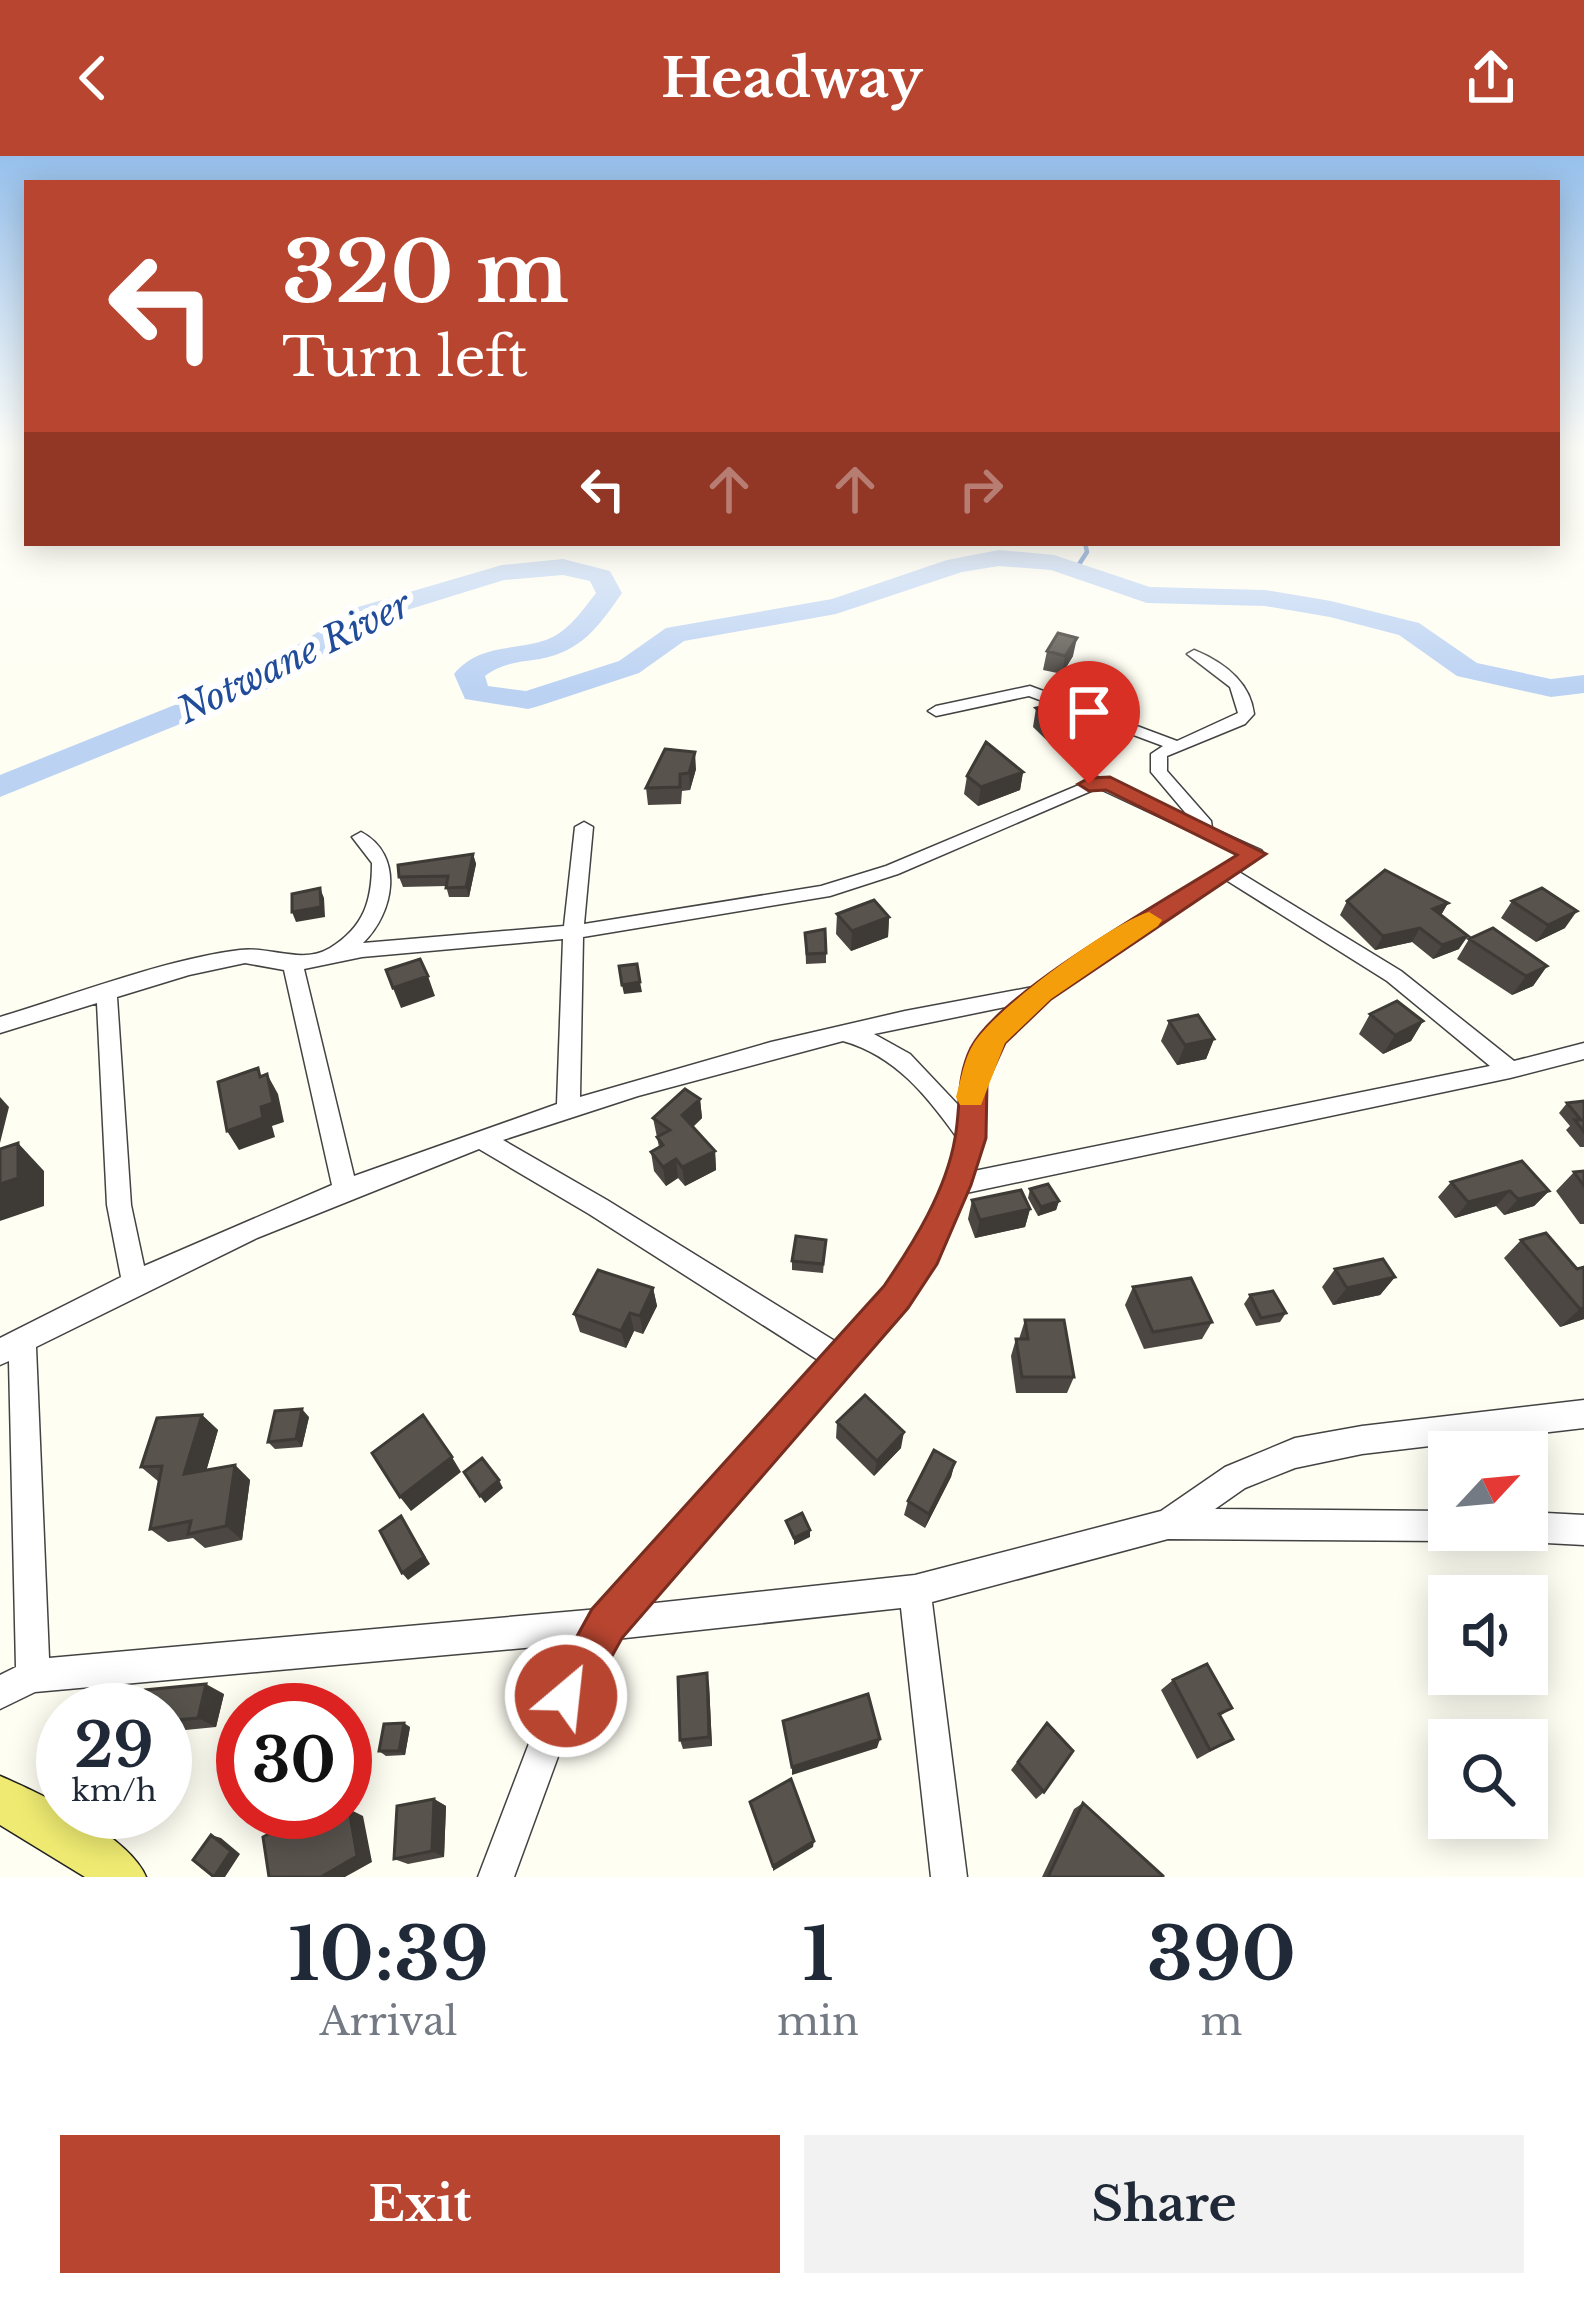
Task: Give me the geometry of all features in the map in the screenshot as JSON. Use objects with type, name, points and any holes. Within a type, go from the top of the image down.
[{"type":"main road","points":[[0,1799],[94,1854],[122,1877]]},
{"type":"street","points":[[1194,654],[1238,685],[1246,700],[1246,714],[1228,727],[1159,754],[1159,772],[1214,835]]},
{"type":"street","points":[[936,711],[1030,691],[1177,746]]},
{"type":"street","points":[[0,1025],[245,956],[293,964],[333,954],[573,932],[860,882],[1098,782],[1255,854],[1042,993],[984,1050],[972,1083],[970,1138],[956,1185],[925,1254],[896,1297],[607,1624],[553,1724],[496,1877]]},
{"type":"street","points":[[568,1109],[573,932],[584,827]]},
{"type":"street","points":[[333,954],[369,930],[377,915],[381,862],[361,837]]},
{"type":"street","points":[[1226,873],[1394,976],[1510,1070]]},
{"type":"street","points":[[293,964],[345,1186]]},
{"type":"street","points":[[33,1676],[11,1346],[134,1280],[345,1186],[568,1109],[926,1012],[1042,993]]},
{"type":"street","points":[[107,994],[119,1205],[134,1280]]},
{"type":"street","points":[[842,1034],[880,1046],[908,1066],[970,1138]]},
{"type":"street","points":[[956,1185],[1584,1051]]},
{"type":"street","points":[[482,1139],[841,1360]]},
{"type":"street","points":[[1168,1524],[1235,1477],[1295,1453],[1362,1440],[1584,1414]]},
{"type":"street","points":[[0,1692],[33,1676],[915,1591],[1168,1524],[1428,1526]]},
{"type":"street","points":[[1548,1528],[1584,1530]]},
{"type":"street","points":[[915,1591],[950,1877]]},
{"type":"building","points":[[1058,633],[1077,638],[1065,656],[1047,651]]},
{"type":"building","points":[[1062,702],[1096,734],[1071,740],[1036,708]]},
{"type":"building","points":[[986,742],[1023,772],[981,787],[967,776]]},
{"type":"building","points":[[665,749],[695,752],[689,773],[680,774],[680,787],[646,788]]},
{"type":"building","points":[[473,854],[466,887],[446,888],[448,876],[399,877],[398,865]]},
{"type":"building","points":[[1385,870],[1448,903],[1433,909],[1468,936],[1442,945],[1420,928],[1383,936],[1347,901]]},
{"type":"building","points":[[320,888],[321,907],[292,912],[292,894]]},
{"type":"building","points":[[1542,888],[1577,911],[1548,925],[1512,901]]},
{"type":"building","points":[[874,900],[889,917],[852,931],[837,914]]},
{"type":"building","points":[[1493,928],[1547,966],[1526,976],[1469,939]]},
{"type":"building","points":[[825,929],[826,953],[807,954],[805,933]]},
{"type":"building","points":[[420,959],[428,976],[393,988],[386,970]]},
{"type":"building","points":[[637,964],[640,982],[622,985],[619,966]]},
{"type":"building","points":[[1397,1001],[1423,1021],[1395,1035],[1370,1014]]},
{"type":"building","points":[[1198,1015],[1214,1039],[1185,1045],[1169,1021]]},
{"type":"building","points":[[258,1068],[260,1077],[267,1074],[273,1103],[261,1107],[263,1118],[227,1131],[218,1082]]},
{"type":"building","points":[[685,1089],[700,1099],[682,1115],[715,1151],[682,1167],[676,1159],[663,1167],[651,1152],[663,1145],[657,1137],[670,1130],[653,1118]]},
{"type":"building","points":[[1584,1101],[1584,1132],[1567,1103]]},
{"type":"building","points":[[18,1143],[18,1178],[0,1184],[0,1149]]},
{"type":"building","points":[[1522,1161],[1549,1191],[1518,1199],[1510,1191],[1468,1202],[1451,1182]]},
{"type":"building","points":[[1048,1184],[1059,1201],[1041,1207],[1030,1189]]},
{"type":"building","points":[[1021,1190],[1030,1209],[980,1220],[972,1200]]},
{"type":"building","points":[[1546,1233],[1577,1269],[1584,1267],[1584,1308],[1580,1309],[1521,1240]]},
{"type":"building","points":[[796,1236],[826,1240],[823,1264],[792,1261]]},
{"type":"building","points":[[1383,1259],[1395,1277],[1347,1288],[1335,1269]]},
{"type":"building","points":[[598,1270],[653,1288],[640,1316],[630,1313],[621,1331],[574,1314]]},
{"type":"building","points":[[1191,1278],[1212,1322],[1153,1332],[1133,1287]]},
{"type":"building","points":[[1273,1291],[1286,1313],[1261,1318],[1250,1295]]},
{"type":"building","points":[[1025,1320],[1064,1320],[1074,1377],[1022,1377],[1016,1339],[1028,1339]]},
{"type":"building","points":[[865,1395],[904,1432],[877,1461],[837,1422]]},
{"type":"building","points":[[302,1409],[296,1439],[268,1442],[275,1411]]},
{"type":"building","points":[[202,1415],[184,1474],[235,1465],[226,1526],[188,1534],[191,1521],[150,1529],[162,1466],[141,1467],[157,1418]]},
{"type":"building","points":[[423,1415],[452,1457],[400,1497],[372,1453]]},
{"type":"building","points":[[934,1450],[955,1462],[929,1514],[908,1501]]},
{"type":"building","points":[[482,1458],[499,1480],[480,1496],[464,1472]]},
{"type":"building","points":[[802,1513],[810,1530],[794,1538],[786,1521]]},
{"type":"building","points":[[401,1516],[424,1557],[402,1573],[380,1531]]},
{"type":"building","points":[[1207,1664],[1232,1708],[1219,1714],[1233,1739],[1210,1750],[1173,1680]]},
{"type":"building","points":[[707,1673],[709,1737],[680,1740],[678,1677]]},
{"type":"building","points":[[206,1684],[198,1718],[192,1719],[192,1685]]},
{"type":"building","points":[[868,1694],[880,1739],[792,1767],[783,1721]]},
{"type":"building","points":[[404,1723],[399,1751],[379,1751],[384,1724]]},
{"type":"building","points":[[1047,1723],[1073,1751],[1044,1792],[1018,1762]]},
{"type":"building","points":[[791,1779],[814,1841],[773,1866],[750,1802]]},
{"type":"building","points":[[434,1799],[432,1851],[394,1859],[397,1806]]},
{"type":"building","points":[[1083,1803],[1163,1876],[1163,1877],[1048,1877]]},
{"type":"building","points":[[211,1835],[231,1851],[214,1877],[193,1860]]},
{"type":"building","points":[[263,1839],[354,1839],[357,1856],[321,1877],[269,1877]]},
{"type":"waterway","points":[[1074,572],[1087,552],[1086,546]]},
{"type":"waterway","name":"Notwane River","points":[[0,787],[258,682],[368,613],[502,573],[563,567],[601,576],[609,593],[586,624],[558,646],[482,664],[469,674],[476,693],[528,700],[629,667],[676,634],[836,606],[956,565],[999,558],[1054,563],[1147,595],[1265,598],[1331,609],[1409,629],[1467,670],[1551,688],[1584,684]]},
{"type":"slow traffic","points":[[970,1097],[984,1050],[1021,1010],[1149,920]]},
{"type":"route","points":[[566,1696],[607,1624],[896,1297],[925,1254],[956,1185],[970,1138],[972,1083],[984,1050],[995,1036],[1042,993],[1255,854],[1110,783],[1089,784]]}]
